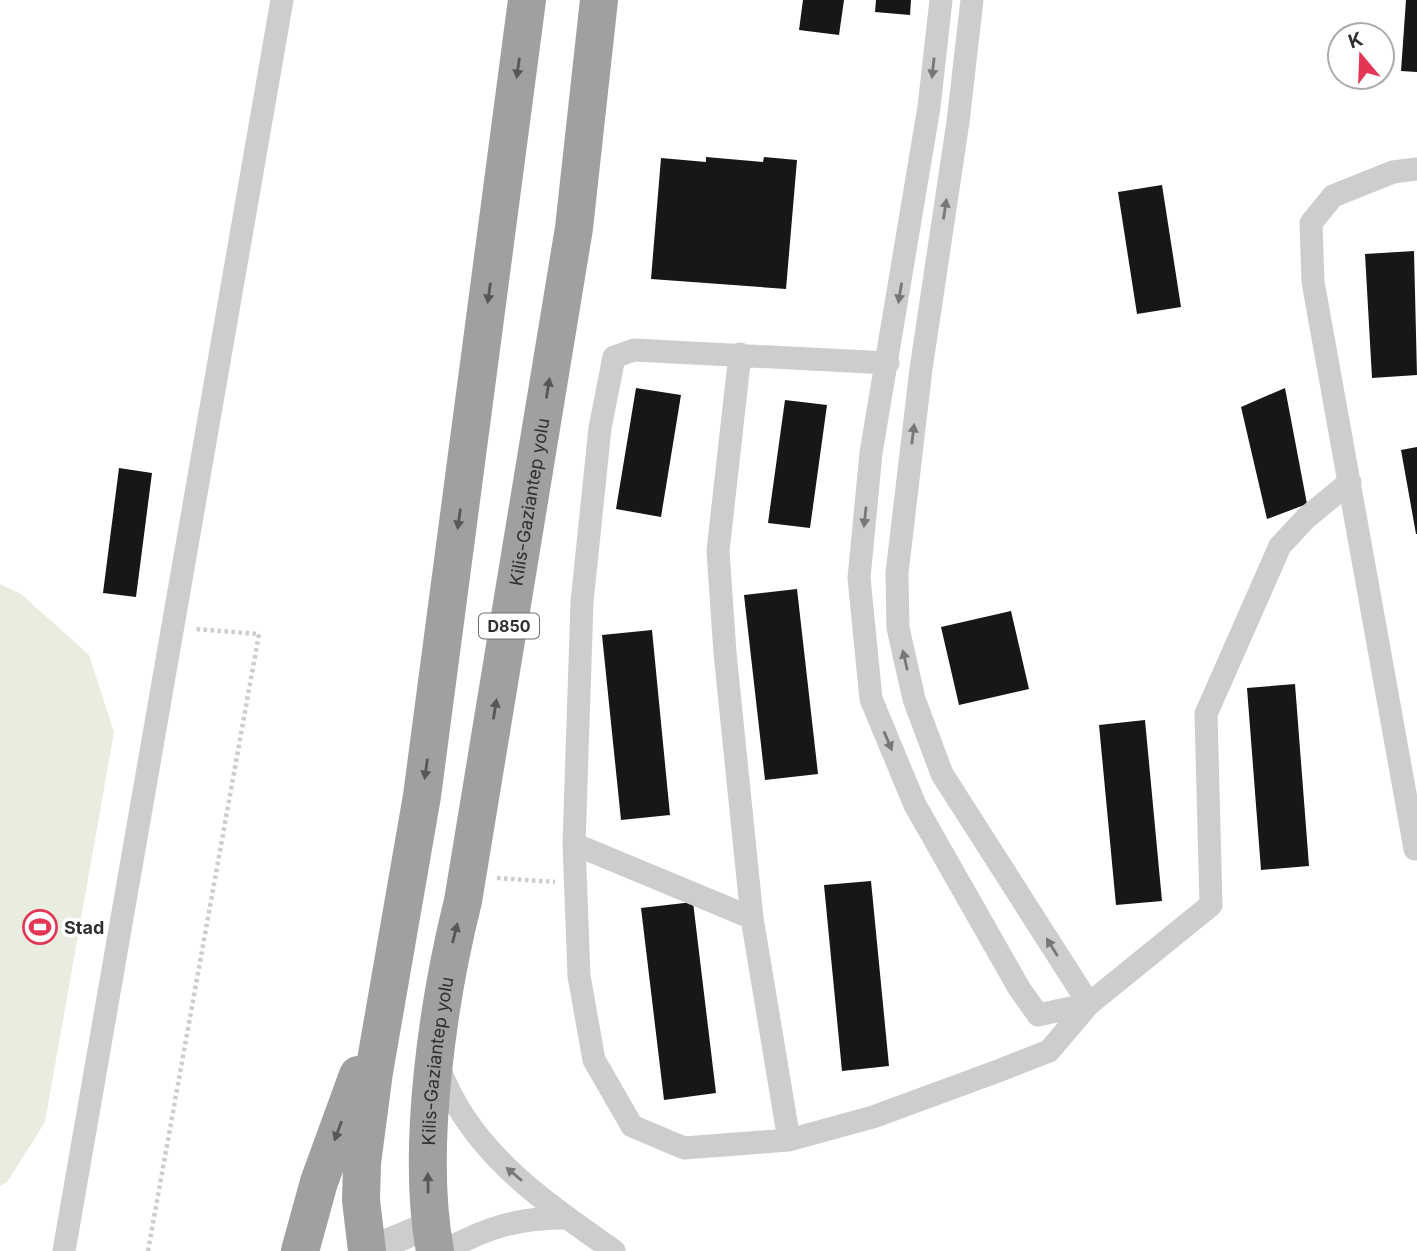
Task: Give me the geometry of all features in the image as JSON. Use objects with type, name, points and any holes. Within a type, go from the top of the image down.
[{"type":"highway","points":[[367,1251],[361,1200],[362,1163],[386,998],[422,796],[527,0]]},
{"type":"highway","name":"Kilis-Gaziantep yolu","points":[[436,1242],[428,1177],[436,1059],[446,967],[463,901],[574,228],[599,0]]},
{"type":"highway","points":[[300,1251],[319,1182],[386,998]]},
{"type":"street","points":[[64,1251],[282,0]]},
{"type":"street","points":[[941,0],[929,107],[871,453],[859,578],[871,699],[915,805],[1019,988],[1038,1015],[1089,1004]]},
{"type":"street","points":[[972,0],[958,122],[921,369],[897,573],[898,628],[914,699],[942,774],[1089,1004]]},
{"type":"street","points":[[1415,849],[1313,282],[1311,223],[1333,196],[1393,172],[1417,169]]},
{"type":"street","points":[[888,363],[634,350],[614,357],[600,428],[582,602],[574,844],[579,976],[594,1060],[632,1126],[684,1148],[789,1140],[873,1117],[1049,1051],[1089,1004],[1211,905],[1206,714],[1280,546],[1306,518],[1350,482]]},
{"type":"street","points":[[740,354],[718,551],[725,653],[752,918],[789,1140]]},
{"type":"street","points":[[574,844],[752,918]]},
{"type":"street","points":[[436,1059],[449,1094],[468,1128],[497,1159],[567,1218],[614,1251]]},
{"type":"street","points":[[367,1251],[436,1242],[531,1217],[567,1218]]},
{"type":"path","points":[[148,1251],[259,634],[173,627]]},
{"type":"path","points":[[499,878],[527,881]]},
{"type":"shaded area","name":"Stad","points":[[0,584],[21,594],[89,655],[114,732],[45,1122],[7,1182],[0,1186]]},
{"type":"building","points":[[803,0],[844,0],[839,35],[799,30]]},
{"type":"building","points":[[876,0],[911,0],[910,15],[875,12]]},
{"type":"building","points":[[1406,0],[1417,0],[1417,72],[1401,71]]},
{"type":"building","points":[[706,157],[763,162],[764,157],[797,160],[786,289],[651,279],[661,158],[706,162]]},
{"type":"building","points":[[1162,185],[1181,307],[1137,314],[1118,192]]},
{"type":"building","points":[[1414,251],[1417,375],[1372,378],[1365,254]]},
{"type":"building","points":[[636,388],[681,395],[661,517],[616,509]]},
{"type":"building","points":[[1285,388],[1307,504],[1267,519],[1241,407]]},
{"type":"building","points":[[785,400],[827,405],[810,528],[768,523]]},
{"type":"building","points":[[1417,447],[1417,534],[1416,534],[1401,450]]},
{"type":"building","points":[[119,468],[152,473],[136,597],[103,593]]},
{"type":"building","points":[[797,589],[818,774],[765,780],[744,595]]},
{"type":"building","points":[[1011,611],[1029,689],[959,705],[941,627]]},
{"type":"building","points":[[652,630],[670,815],[621,820],[602,635]]},
{"type":"building","points":[[1295,684],[1309,866],[1261,870],[1247,688]]},
{"type":"building","points":[[1145,720],[1162,901],[1116,905],[1099,725]]},
{"type":"building","points":[[871,881],[889,1066],[842,1071],[824,885]]},
{"type":"building","points":[[693,902],[716,1093],[664,1100],[641,908]]},
{"type":"place","name":"Stad","points":[[40,927]]}]
